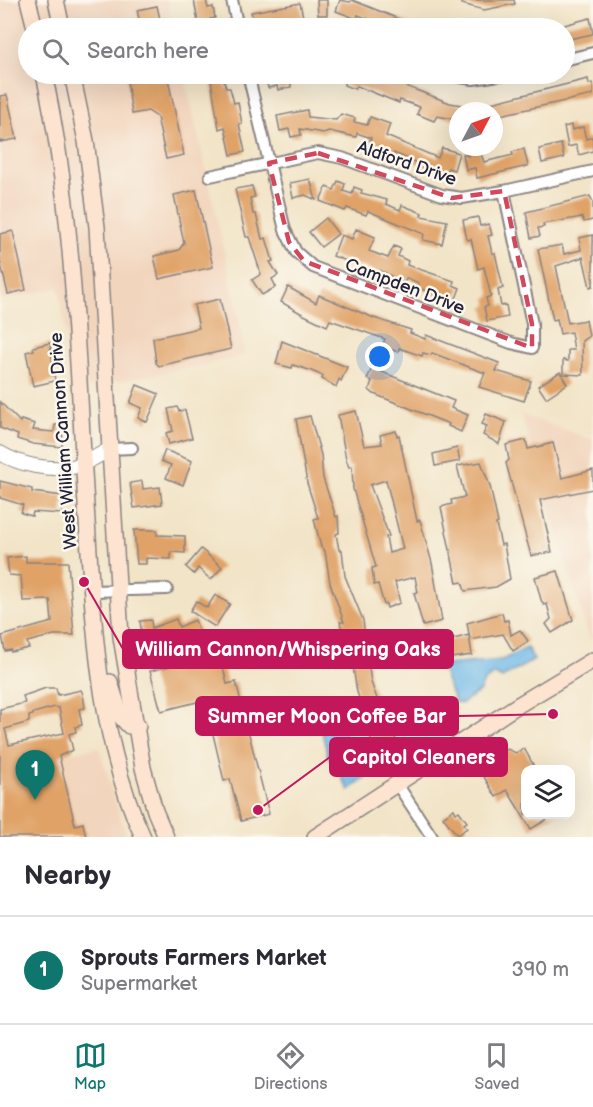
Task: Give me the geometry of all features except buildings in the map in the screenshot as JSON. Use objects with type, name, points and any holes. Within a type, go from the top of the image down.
[{"type":"main road","points":[[31,14],[57,4]]},
{"type":"main road","name":"West William Cannon Drive","points":[[46,84],[58,138],[66,196],[95,643],[117,766],[143,837]]},
{"type":"main road","points":[[74,84],[93,192],[117,590],[122,637],[143,768],[155,812],[166,837]]},
{"type":"main road","points":[[95,643],[105,665],[121,717],[129,726],[138,726]]},
{"type":"main road","points":[[315,837],[515,706],[593,660]]},
{"type":"street","points":[[232,0],[236,18]]},
{"type":"street","points":[[575,57],[593,53]]},
{"type":"street","name":"Campden Drive","points":[[250,84],[289,242],[304,261],[338,278],[511,343],[532,348],[532,324],[504,191]]},
{"type":"street","name":"Aldford Drive","points":[[210,176],[306,154],[330,154],[452,198],[475,198],[593,171]]},
{"type":"street","points":[[0,453],[19,462],[45,467],[75,467],[110,449],[132,448]]},
{"type":"street","points":[[92,591],[167,589]]},
{"type":"street","points":[[397,784],[432,837]]},
{"type":"highlighted area","points":[[318,153],[452,198],[504,191],[532,324],[532,348],[304,261],[289,242],[269,163]]},
{"type":"shaded area","points":[[0,0],[167,0],[172,18],[18,18],[18,84],[186,84],[238,312],[245,356],[71,391],[67,336],[58,288],[0,300]]},
{"type":"shaded area","points":[[521,414],[593,440],[593,638],[590,640]]},
{"type":"shaded area","points":[[99,747],[126,837],[0,837],[0,768]]},
{"type":"water","points":[[527,648],[534,660],[502,678],[495,674],[484,681],[480,691],[461,704],[455,702],[443,672],[446,665],[502,660]]},
{"type":"water","points":[[339,713],[350,752],[366,778],[349,790],[328,756],[320,724],[328,724],[330,718]]},
{"type":"place","name":"William Cannon/Whispering Oaks","points":[[84,582]]},
{"type":"place","name":"Summer Moon Coffee Bar","points":[[553,714]]},
{"type":"place","name":"Sprouts Farmers Market","points":[[35,800]]},
{"type":"place","name":"Capitol Cleaners","points":[[258,810]]}]
